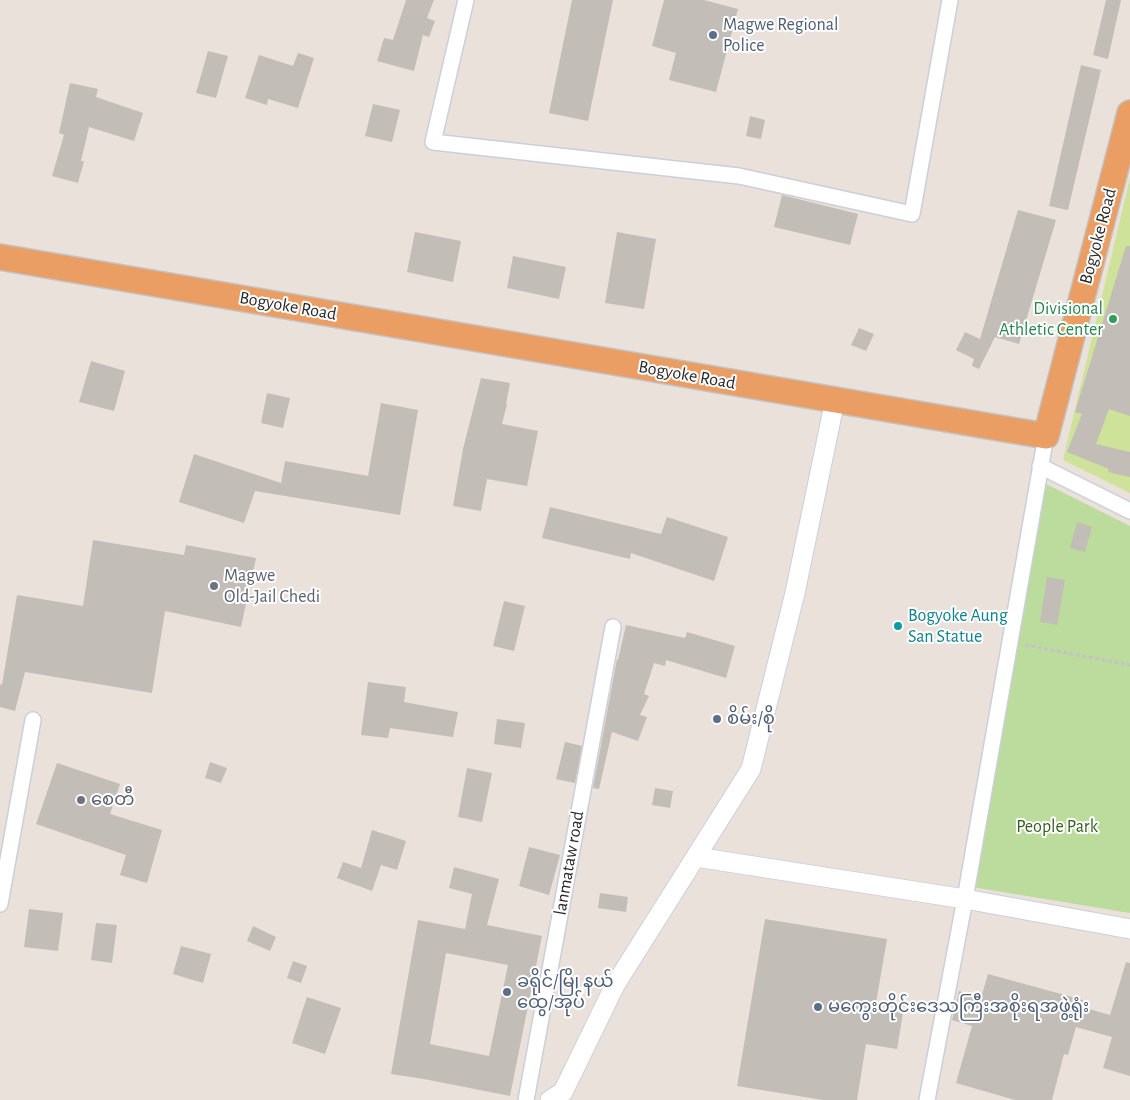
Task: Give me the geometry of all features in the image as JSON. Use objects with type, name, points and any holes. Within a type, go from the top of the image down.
[{"type":"highway","name":"Bogyoke Road","points":[[0,257],[1046,436],[1130,113]]},
{"type":"street","points":[[466,0],[433,142],[739,176],[912,214],[950,0]]},
{"type":"street","points":[[550,1100],[563,1092],[615,985],[751,769],[795,594],[835,400]]},
{"type":"street","points":[[927,1100],[1046,436]]},
{"type":"street","points":[[1040,466],[1130,511]]},
{"type":"street","name":"lanmataw road","points":[[526,1100],[613,627]]},
{"type":"street","points":[[0,904],[33,720]]},
{"type":"street","points":[[696,857],[964,899],[1130,929]]},
{"type":"path","points":[[1008,642],[1130,665]]},
{"type":"green space","name":"Divisional Athletic Center","points":[[1130,178],[1130,493],[1063,460]]},
{"type":"green space","name":"People Park","points":[[1046,484],[1130,526],[1130,913],[972,887]]},
{"type":"building","points":[[406,0],[434,0],[427,18],[435,21],[429,37],[423,35],[414,71],[377,61],[384,38],[393,40]]},
{"type":"building","points":[[572,0],[613,0],[588,121],[549,113]]},
{"type":"building","points":[[664,0],[704,0],[738,9],[716,92],[669,80],[676,53],[652,46]]},
{"type":"building","points":[[1106,0],[1121,0],[1108,59],[1093,55]]},
{"type":"building","points":[[208,51],[228,56],[216,98],[196,93]]},
{"type":"building","points":[[298,53],[314,58],[298,108],[268,99],[267,105],[245,98],[259,55],[293,66]]},
{"type":"building","points":[[1081,65],[1101,70],[1068,210],[1049,206]]},
{"type":"building","points":[[70,83],[98,89],[96,97],[143,113],[134,141],[89,127],[81,161],[84,161],[78,183],[52,176],[64,135],[59,133]]},
{"type":"building","points":[[373,104],[400,110],[392,142],[365,136]]},
{"type":"building","points":[[750,116],[765,120],[761,139],[746,136]]},
{"type":"building","points":[[782,195],[858,214],[850,245],[774,227]]},
{"type":"building","points":[[1018,210],[1056,220],[1019,344],[995,337],[979,369],[972,366],[974,359],[956,350],[965,332],[980,339]]},
{"type":"building","points":[[415,232],[461,241],[453,282],[407,272]]},
{"type":"building","points":[[617,232],[656,239],[644,309],[605,303]]},
{"type":"building","name":"Divisional Athletic Center","points":[[1126,246],[1130,246],[1130,416],[1109,409],[1096,444],[1130,452],[1130,477],[1108,472],[1109,469],[1067,452],[1082,414],[1075,412]]},
{"type":"building","points":[[513,256],[566,267],[559,299],[507,288]]},
{"type":"building","points":[[859,328],[874,334],[866,351],[851,345]]},
{"type":"building","points":[[91,361],[125,371],[114,411],[79,402]]},
{"type":"building","points":[[481,378],[510,383],[502,424],[538,431],[527,486],[487,479],[481,511],[453,506],[463,449]]},
{"type":"building","points":[[267,393],[290,398],[283,428],[261,423]]},
{"type":"building","points":[[381,403],[418,410],[400,515],[255,491],[244,523],[179,502],[194,454],[281,483],[285,461],[368,476]]},
{"type":"building","points":[[550,507],[661,534],[667,517],[728,537],[714,581],[631,553],[630,559],[542,538]]},
{"type":"building","points":[[1077,522],[1092,527],[1085,552],[1070,548]]},
{"type":"building","points":[[93,540],[184,555],[186,545],[256,558],[241,627],[165,611],[152,693],[25,672],[15,711],[0,707],[0,684],[2,685],[17,595],[83,606]]},
{"type":"building","points":[[1047,577],[1065,580],[1057,625],[1040,622]]},
{"type":"building","points":[[504,601],[525,606],[514,651],[493,646]]},
{"type":"building","points":[[626,625],[685,638],[687,632],[735,646],[726,678],[666,660],[665,666],[654,663],[644,694],[649,696],[640,715],[647,717],[638,741],[612,732],[599,789],[593,788],[617,659]]},
{"type":"building","points":[[368,682],[406,687],[404,702],[458,712],[453,737],[390,728],[388,738],[361,735]]},
{"type":"building","points":[[497,719],[525,723],[521,748],[494,744]]},
{"type":"building","points":[[565,742],[582,746],[575,783],[556,779]]},
{"type":"building","points":[[210,762],[227,768],[221,783],[205,778]]},
{"type":"building","points":[[57,763],[120,784],[110,814],[162,830],[147,883],[120,875],[126,855],[36,824]]},
{"type":"building","points":[[467,768],[492,773],[482,822],[458,817]]},
{"type":"building","points":[[655,788],[673,791],[670,808],[652,805]]},
{"type":"building","points":[[372,830],[406,841],[397,870],[381,865],[372,891],[337,878],[343,862],[361,868]]},
{"type":"building","points":[[529,847],[560,855],[549,895],[519,886]]},
{"type":"building","points":[[454,867],[499,879],[487,925],[542,936],[510,1096],[391,1074],[418,920],[465,929],[472,894],[449,888]],"holes":[[[446,953],[508,965],[489,1056],[430,1044]]]},
{"type":"building","points":[[600,893],[628,897],[626,912],[598,908]]},
{"type":"building","points":[[29,909],[63,913],[58,951],[24,947]]},
{"type":"building","points":[[765,919],[887,939],[875,1009],[903,1013],[897,1049],[866,1044],[857,1100],[823,1100],[737,1086]]},
{"type":"building","points":[[96,923],[117,925],[112,963],[91,960]]},
{"type":"building","points":[[253,926],[276,937],[270,951],[247,941]]},
{"type":"building","points":[[181,946],[211,954],[203,983],[173,974]]},
{"type":"building","points":[[293,961],[307,966],[301,983],[287,978]]},
{"type":"building","points":[[1126,962],[1130,963],[1130,1076],[1103,1068],[1112,1037],[1076,1027],[1068,1055],[1064,1054],[1052,1100],[1015,1100],[956,1083],[972,1026],[952,1020],[959,991],[981,998],[988,974],[1083,1000],[1082,1007],[1110,1015]]},
{"type":"building","points":[[307,997],[341,1008],[325,1054],[292,1043]]},
{"type":"place","name":"Magwe Regional Police","points":[[713,35]]},
{"type":"place","name":"Divisional Athletic Center","points":[[1113,319]]},
{"type":"place","name":"Magwe Old-Jail Chedi","points":[[214,586]]},
{"type":"place","name":"Bogyoke Aung San Statue","points":[[898,626]]},
{"type":"place","name":"စိမ်း/စို","points":[[717,719]]},
{"type":"place","name":"စေတီ","points":[[81,800]]},
{"type":"place","name":"ခရိုင်/မြို့နယ် ထွေ/အုပ်","points":[[507,992]]},
{"type":"place","name":"မကွေးတိုင်းဒေသကြီးအစိုးရအဖွဲ့ရုံး","points":[[818,1007]]}]
